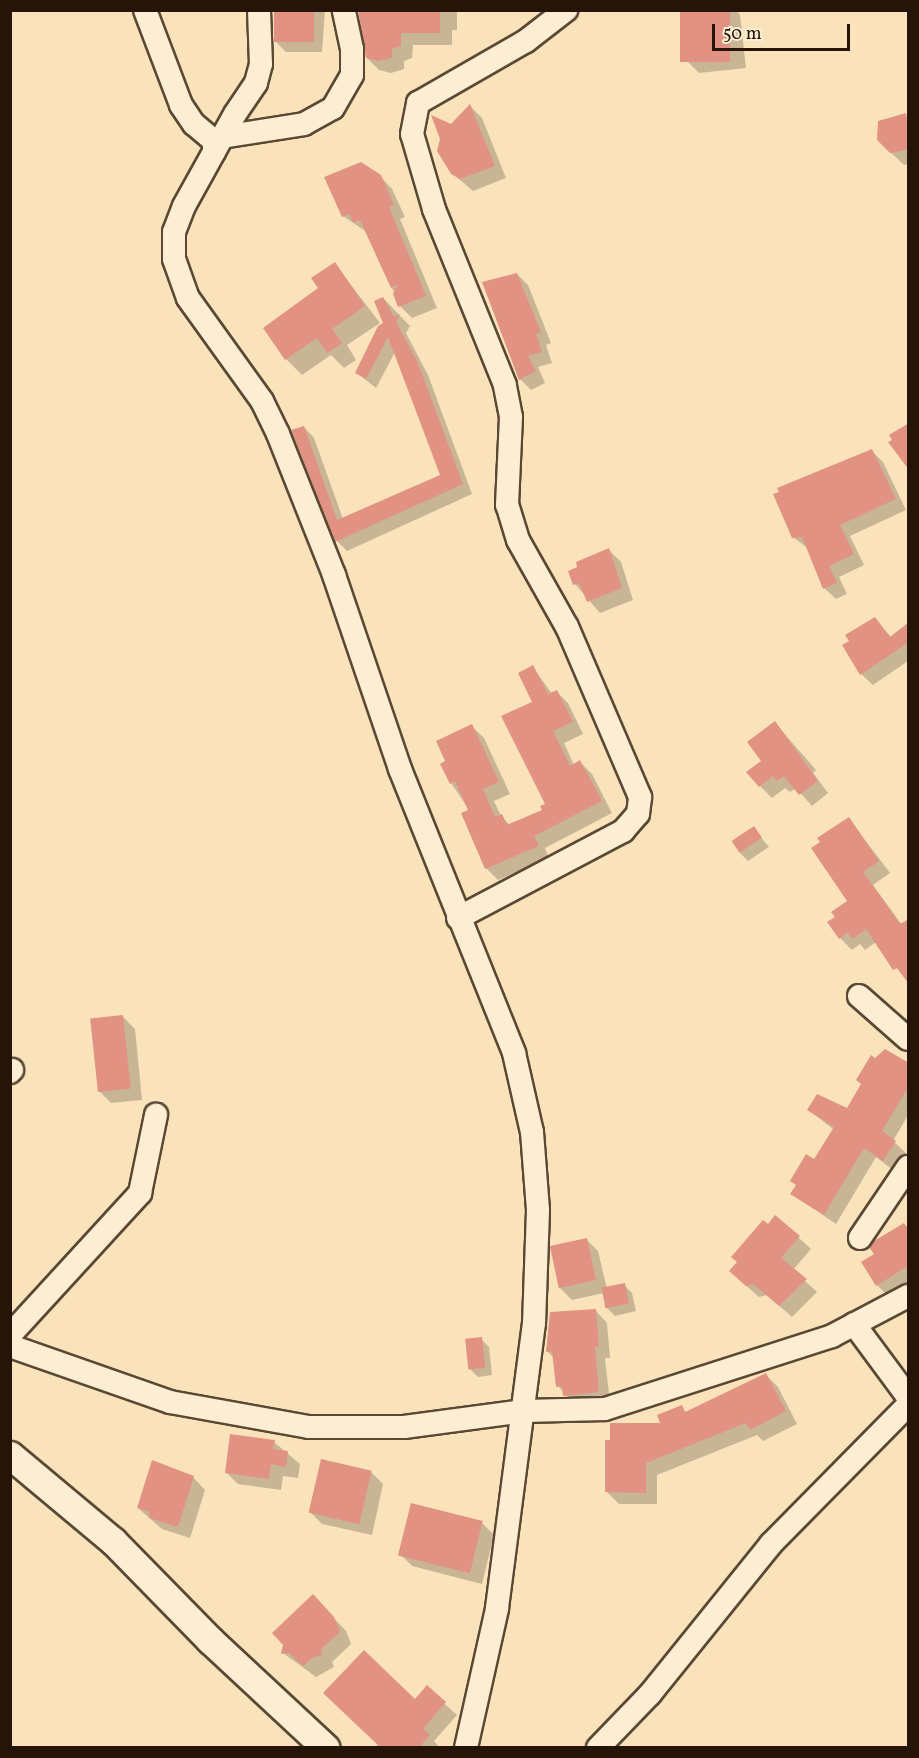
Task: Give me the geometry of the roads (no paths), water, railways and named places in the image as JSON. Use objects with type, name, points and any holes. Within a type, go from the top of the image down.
[{"type":"street","points":[[144,10],[181,105],[194,124],[218,145]]},
{"type":"street","points":[[259,10],[261,64],[256,83],[218,145],[174,232],[174,259],[188,298],[262,401],[278,434],[334,575],[400,769],[514,1053],[532,1132],[538,1221],[534,1323],[497,1609],[466,1748]]},
{"type":"street","points":[[218,145],[304,124],[333,108],[352,75],[352,49],[344,10]]},
{"type":"street","points":[[458,918],[623,831],[638,814],[640,797],[567,627],[518,540],[507,505],[511,417],[505,385],[434,209],[412,134],[418,103],[533,36],[566,10]]},
{"type":"street","points":[[859,996],[909,1039]]},
{"type":"street","points":[[10,1335],[140,1193],[156,1115]]},
{"type":"street","points":[[860,1238],[909,1167]]},
{"type":"street","points":[[10,1346],[170,1402],[309,1427],[404,1427],[524,1411],[605,1409],[832,1336],[909,1296]]},
{"type":"street","points":[[854,1324],[909,1396]]},
{"type":"street","points":[[598,1748],[650,1694],[771,1544],[909,1405]]},
{"type":"street","points":[[10,1455],[113,1541],[210,1640],[326,1748]]}]
